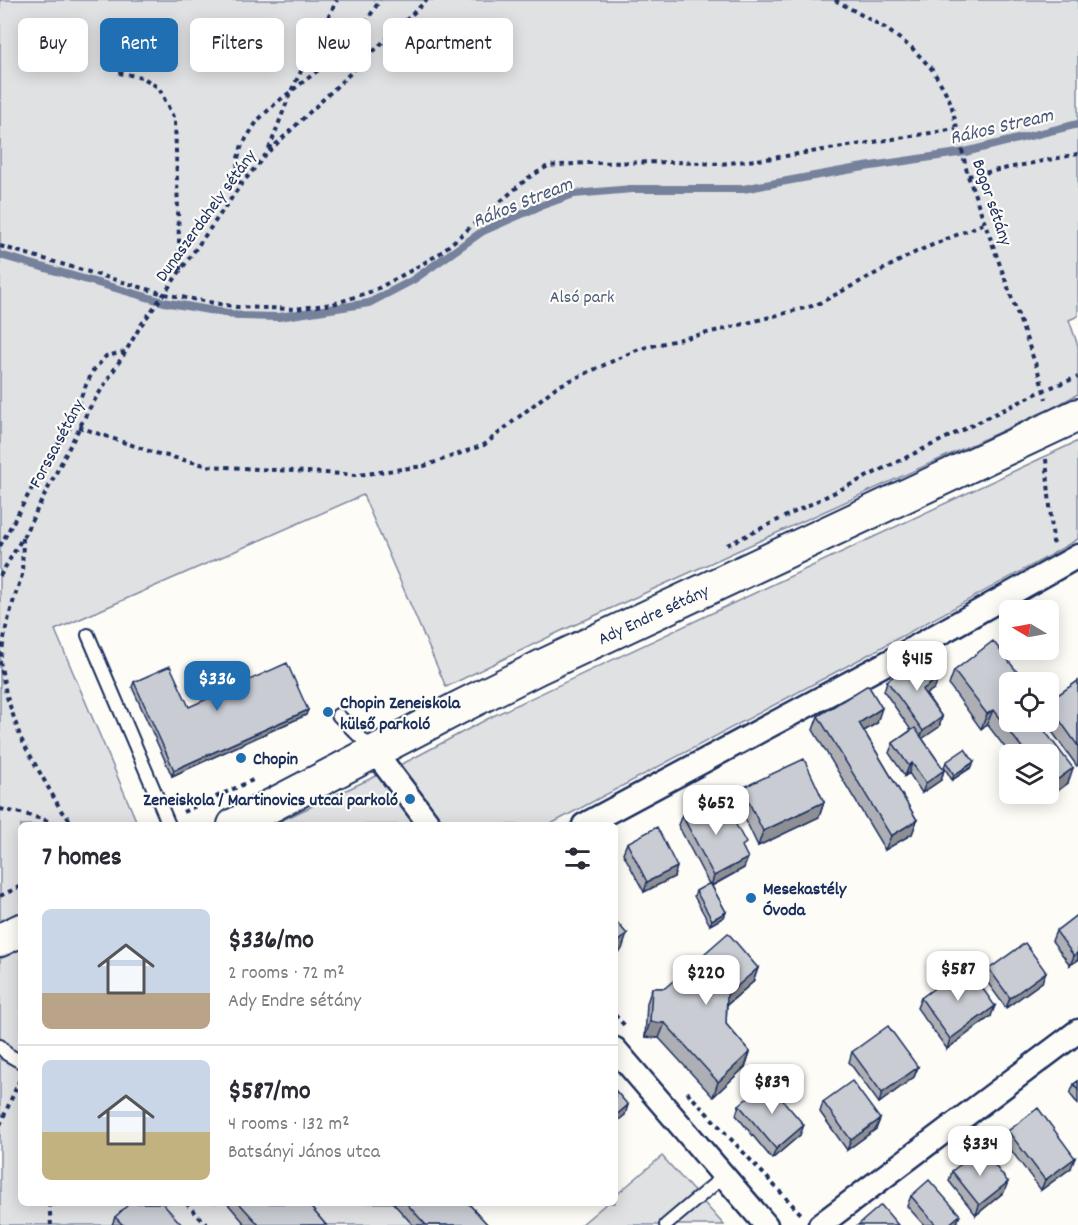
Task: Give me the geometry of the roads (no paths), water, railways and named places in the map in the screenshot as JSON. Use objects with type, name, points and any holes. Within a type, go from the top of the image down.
[{"type":"street","name":"Ady Endre sétány","points":[[240,822],[540,667],[1066,420]]},
{"type":"street","points":[[590,822],[906,652],[1078,556]]},
{"type":"street","points":[[375,752],[428,822]]},
{"type":"street","points":[[0,940],[18,931]]},
{"type":"street","points":[[812,1221],[1078,1031]]},
{"type":"street","points":[[618,1052],[766,1225]]},
{"type":"lane","points":[[88,635],[167,822]]},
{"type":"lane","points":[[338,715],[375,752]]},
{"type":"lane","points":[[0,1046],[7,1054],[18,1060]]},
{"type":"lane","points":[[666,1225],[724,1176]]},
{"type":"waterway","name":"Rákos Stream","points":[[0,255],[164,302],[242,316],[279,317],[369,303],[413,280],[483,231],[574,194],[632,189],[743,189],[858,168],[965,152],[1078,124]]},
{"type":"place","name":"Chopin Zeneiskola külső parkoló","points":[[328,712]]},
{"type":"place","name":"Chopin","points":[[241,758]]},
{"type":"place","name":"Zeneiskola / Martinovics utcai parkoló","points":[[410,799]]},
{"type":"place","name":"Mesekastély Óvoda","points":[[751,898]]},
{"type":"park label","name":"Alsó park","points":[[582,296]]}]
